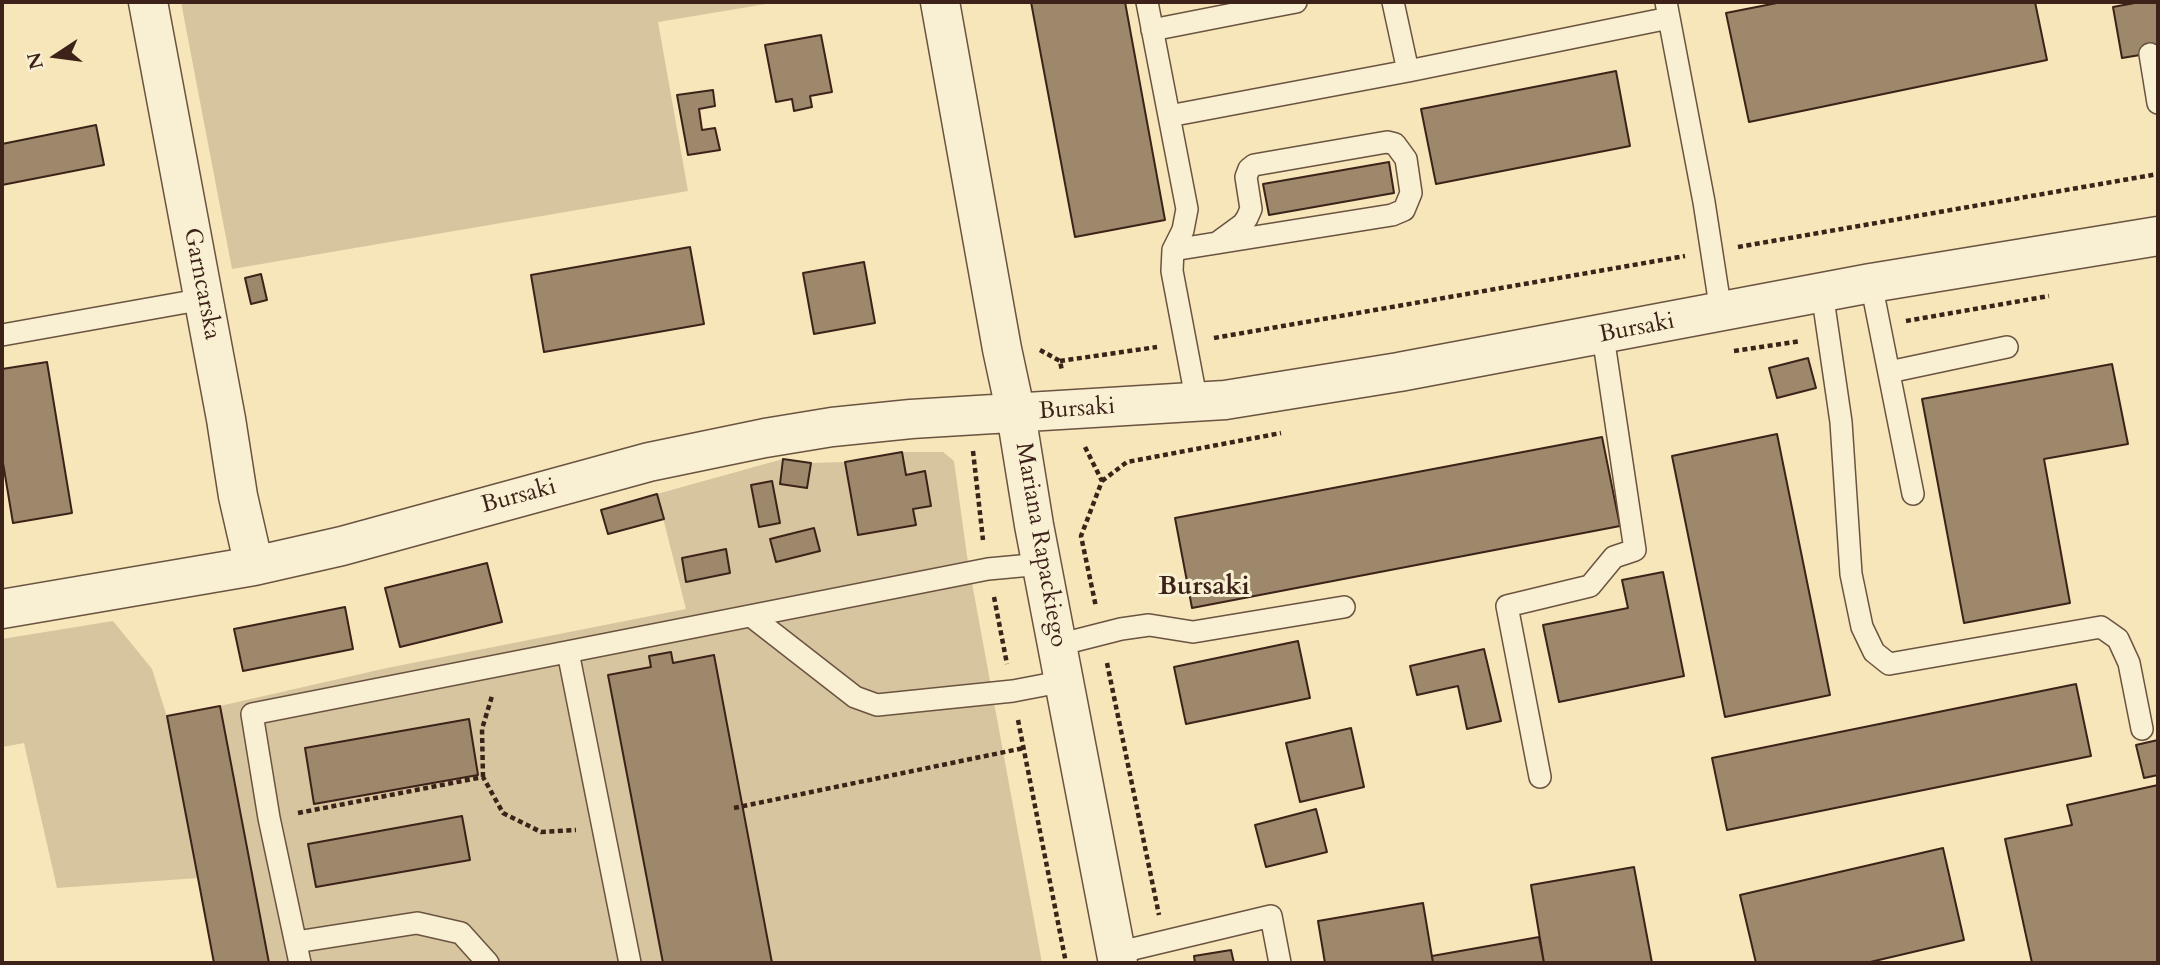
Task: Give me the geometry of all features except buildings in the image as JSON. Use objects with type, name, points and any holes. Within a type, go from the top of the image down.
[{"type":"street","name":"Garncarska","points":[[148,2],[238,496],[254,566]]},
{"type":"street","name":"Mariana Rapackiego","points":[[940,2],[1002,349],[1117,958]]},
{"type":"street","name":"Bursaki","points":[[2,609],[254,566],[342,546],[649,462],[738,443],[872,423],[1197,403],[1399,372],[1603,336],[1822,292],[2158,236]]},
{"type":"lane","points":[[1147,2],[1186,209],[1183,230],[1173,250],[1172,271],[1197,403]]},
{"type":"lane","points":[[1152,30],[1254,6],[1296,2]]},
{"type":"lane","points":[[1394,2],[1408,71]]},
{"type":"lane","points":[[1169,116],[1408,71],[1668,10],[1721,312]]},
{"type":"lane","points":[[2150,54],[2158,103]]},
{"type":"lane","points":[[1173,250],[1217,243],[1392,215],[1404,210],[1409,202],[1411,193],[1406,159],[1395,144],[1387,142],[1254,165],[1246,177],[1251,209],[1247,218],[1217,243]]},
{"type":"lane","points":[[1871,284],[1913,494]]},
{"type":"lane","points":[[1822,292],[1841,422],[1851,574],[1863,627],[1874,652],[1889,664],[2101,626],[2118,639],[2129,663],[2142,729]]},
{"type":"lane","points":[[2,335],[204,299]]},
{"type":"lane","points":[[1540,777],[1507,606],[1590,586],[1614,557],[1635,550],[1603,336]]},
{"type":"lane","points":[[1889,372],[2007,346]]},
{"type":"lane","points":[[300,963],[269,818],[252,714],[988,569],[1042,564]]},
{"type":"lane","points":[[751,616],[855,697],[877,705],[1013,691],[1062,663],[1140,626],[1193,632],[1344,607]]},
{"type":"lane","points":[[568,652],[630,963]]},
{"type":"lane","points":[[1117,958],[1271,916],[1280,963]]},
{"type":"lane","points":[[296,942],[417,923],[461,933],[488,963]]},
{"type":"path","points":[[1060,361],[1712,252],[2158,173]]},
{"type":"path","points":[[968,441],[974,454],[981,531],[988,569],[1066,963]]},
{"type":"path","points":[[510,663],[493,692],[482,729],[483,777],[503,813],[541,832],[603,828]]},
{"type":"path","points":[[734,808],[1024,748]]},
{"type":"path","points":[[269,818],[483,777]]},
{"type":"shaded area","points":[[181,2],[778,2],[658,22],[688,191],[232,269]]},
{"type":"shaded area","points":[[902,452],[943,452],[954,461],[967,556],[1042,963],[269,963],[220,706],[387,668],[686,609],[657,494],[783,459],[811,463],[845,462]]},
{"type":"shaded area","points":[[113,621],[152,669],[167,717],[198,878],[57,888],[24,743],[2,747],[2,639]]},
{"type":"district","name":"Bursaki","points":[[1204,588]]}]
